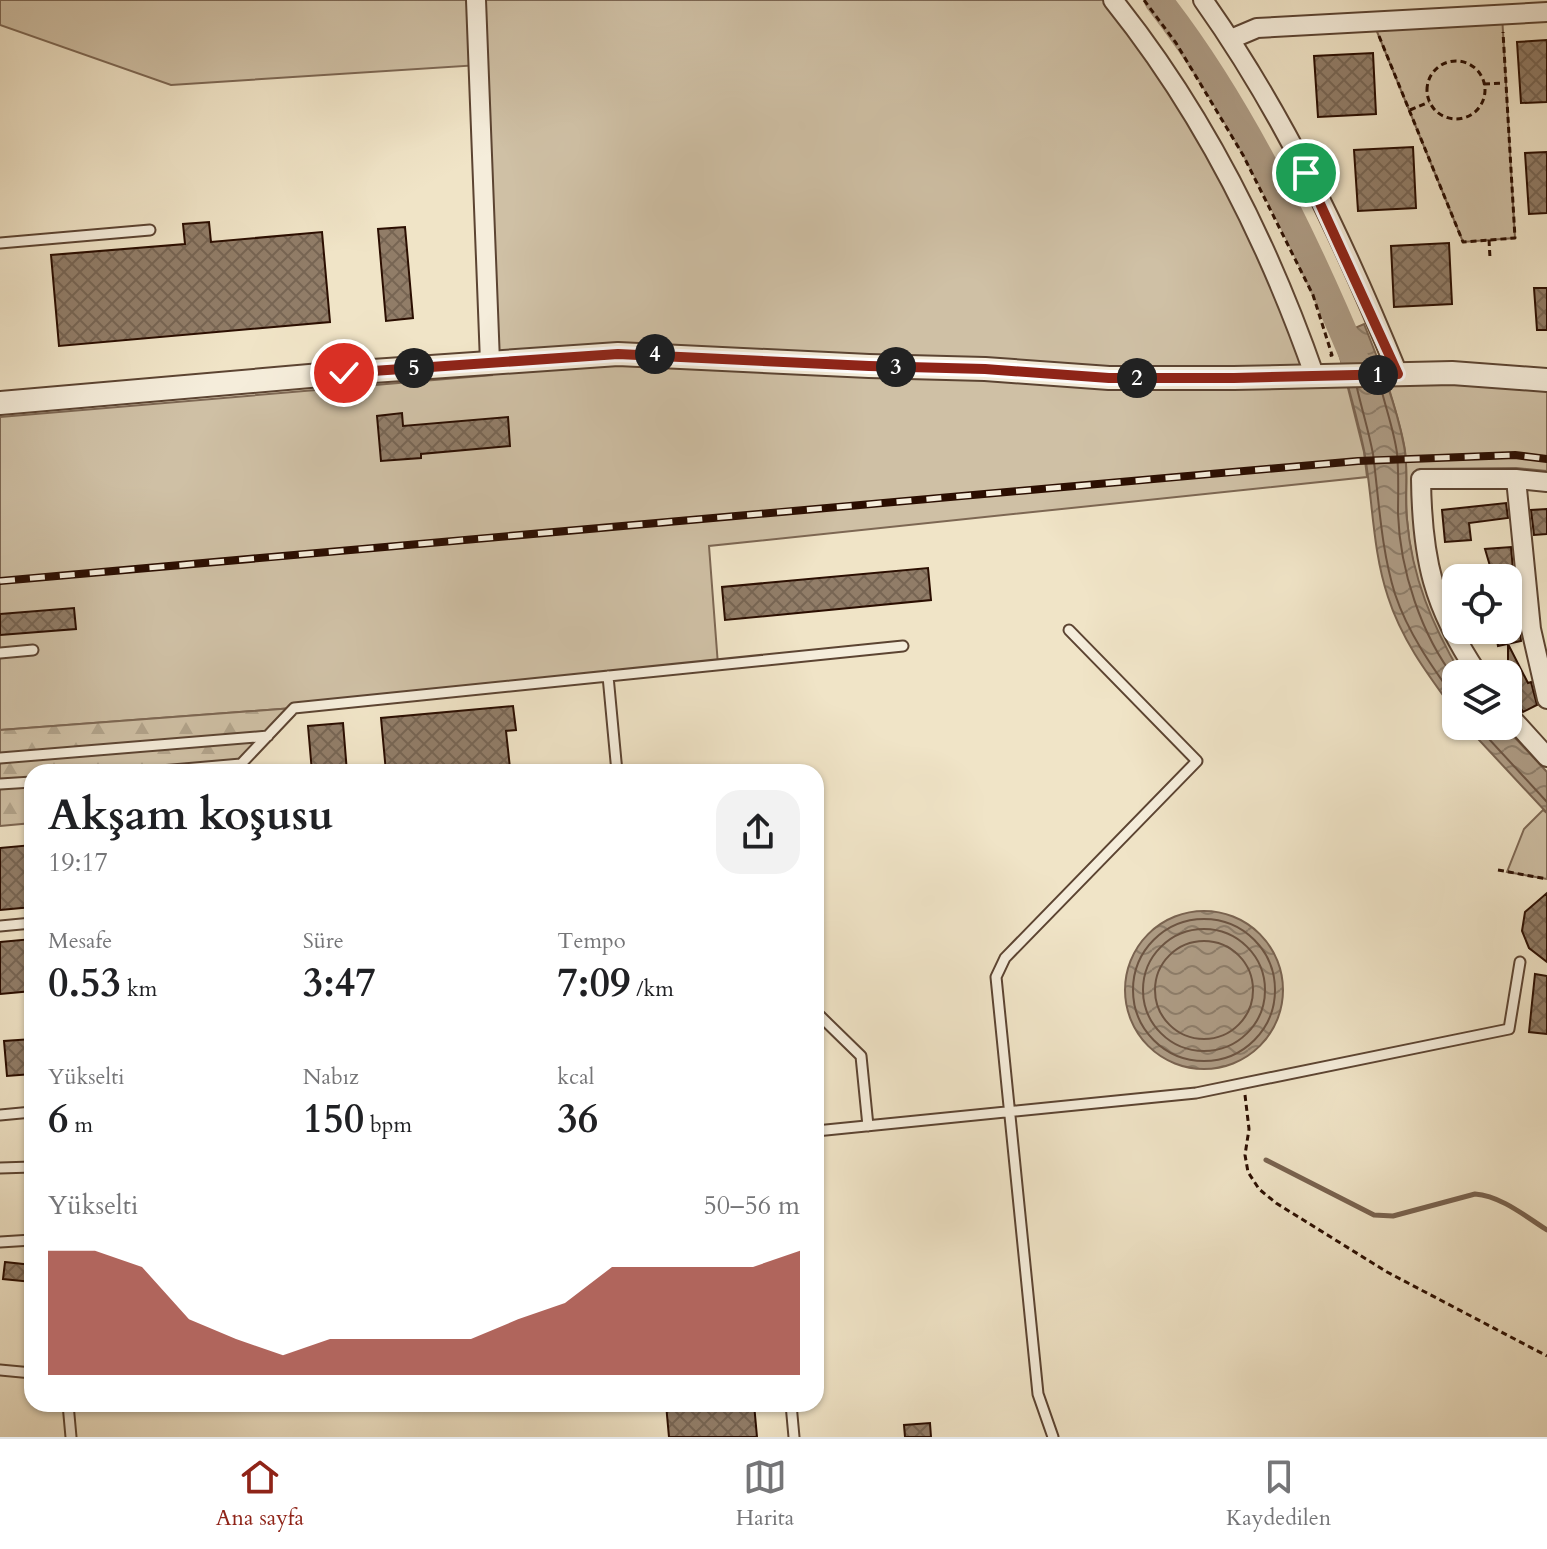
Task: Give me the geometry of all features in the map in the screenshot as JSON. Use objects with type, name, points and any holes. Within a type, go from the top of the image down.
[{"type":"street","points":[[476,0],[490,362]]},
{"type":"street","points":[[1113,0],[1167,74],[1215,151],[1324,377]]},
{"type":"street","points":[[1203,0],[1269,102],[1306,173],[1391,374]]},
{"type":"street","points":[[1231,39],[1257,28],[1547,12]]},
{"type":"street","points":[[0,403],[604,354],[1030,371],[1109,378]]},
{"type":"street","points":[[0,417],[619,367],[883,381],[1044,383],[1109,378],[1452,373],[1547,380]]},
{"type":"street","points":[[1468,660],[1446,619],[1431,578],[1425,555],[1421,479],[1547,482]]},
{"type":"street","points":[[1516,479],[1531,629],[1547,699]]},
{"type":"street","points":[[1522,729],[1547,757]]},
{"type":"lane","points":[[0,243],[150,230]]},
{"type":"lane","points":[[1053,1437],[1038,1394],[996,977],[1005,958],[1197,761],[1069,630]]},
{"type":"lane","points":[[241,764],[294,708],[903,646]]},
{"type":"lane","points":[[0,653],[33,650]]},
{"type":"lane","points":[[608,676],[616,764]]},
{"type":"lane","points":[[0,758],[268,736]]},
{"type":"lane","points":[[0,784],[24,782]]},
{"type":"lane","points":[[0,926],[24,924]]},
{"type":"lane","points":[[824,1130],[1196,1093],[1509,1029],[1520,962]]},
{"type":"lane","points":[[824,1020],[861,1056],[868,1126]]},
{"type":"lane","points":[[0,1115],[24,1113]]},
{"type":"lane","points":[[0,1168],[24,1167]]},
{"type":"lane","points":[[0,1242],[24,1240]]},
{"type":"lane","points":[[0,1370],[24,1372]]},
{"type":"lane","points":[[69,1412],[71,1437]]},
{"type":"lane","points":[[792,1412],[794,1437]]},
{"type":"path","points":[[1373,22],[1463,242],[1515,238],[1502,15]]},
{"type":"path","points":[[1447,62],[1470,64],[1484,84],[1484,96],[1479,107],[1459,119],[1447,118],[1436,112],[1426,90],[1436,68],[1447,62]]},
{"type":"path","points":[[1484,84],[1506,83]]},
{"type":"path","points":[[1410,110],[1429,102]]},
{"type":"path","points":[[1489,240],[1490,258]]},
{"type":"path","points":[[1498,870],[1547,879]]},
{"type":"path","points":[[1243,1083],[1249,1129],[1246,1164],[1259,1189],[1307,1224],[1387,1272],[1547,1356]]},
{"type":"green space","points":[[0,0],[1113,0],[1207,138],[1315,377],[1345,376],[1367,477],[709,546],[718,665],[294,708],[0,730],[0,417],[492,375],[479,65],[171,85],[0,25]]},
{"type":"green space","points":[[1502,15],[1515,238],[1463,242],[1373,22]]},
{"type":"green space","points":[[1547,380],[1547,471],[1516,468],[1420,469],[1425,554],[1442,592],[1442,642],[1424,600],[1413,560],[1407,519],[1405,451],[1388,385]]},
{"type":"green space","points":[[1443,644],[1465,644],[1472,660],[1452,660]]},
{"type":"green space","points":[[294,708],[242,764],[24,764],[24,824],[0,826],[0,730]]},
{"type":"green space","points":[[1543,810],[1547,813],[1547,879],[1507,872],[1524,829]]},
{"type":"water","points":[[1364,324],[1392,399],[1404,446],[1407,520],[1413,561],[1442,644],[1453,660],[1442,660],[1442,694],[1409,643],[1394,613],[1383,579],[1364,450],[1334,337]]},
{"type":"water","points":[[1479,740],[1517,740],[1547,772],[1547,813]]},
{"type":"water","points":[[1204,911],[1234,917],[1260,934],[1277,960],[1283,990],[1277,1020],[1260,1046],[1234,1063],[1204,1069],[1174,1063],[1148,1046],[1131,1020],[1125,990],[1131,960],[1148,934],[1174,917]]},
{"type":"building","points":[[1547,40],[1547,102],[1521,103],[1517,42]]},
{"type":"building","points":[[1373,53],[1376,114],[1318,117],[1314,56]]},
{"type":"building","points":[[1413,147],[1416,208],[1358,211],[1354,150]]},
{"type":"building","points":[[1547,152],[1547,213],[1529,214],[1525,153]]},
{"type":"building","points":[[209,222],[211,242],[322,232],[330,322],[59,346],[51,255],[185,244],[183,224]]},
{"type":"building","points":[[405,227],[413,318],[386,321],[378,229]]},
{"type":"building","points":[[1449,243],[1452,304],[1394,307],[1391,246]]},
{"type":"building","points":[[1534,288],[1547,288],[1547,330],[1537,330]]},
{"type":"building","points":[[402,413],[403,426],[508,417],[510,446],[381,461],[377,416]]},
{"type":"building","points":[[1506,503],[1508,518],[1469,523],[1471,540],[1445,542],[1442,510]]},
{"type":"building","points":[[1547,509],[1547,534],[1534,535],[1531,510]]},
{"type":"building","points":[[1511,547],[1512,564],[1489,564],[1485,549]]},
{"type":"building","points":[[928,568],[931,600],[725,620],[722,587]]},
{"type":"building","points":[[74,608],[76,629],[0,635],[0,614]]},
{"type":"building","points":[[1508,644],[1516,660],[1508,660]]},
{"type":"building","points":[[1522,671],[1528,683],[1531,682],[1537,705],[1523,712]]},
{"type":"building","points":[[513,706],[516,730],[506,731],[510,764],[385,764],[381,718]]},
{"type":"building","points":[[343,723],[346,764],[311,764],[308,726]]},
{"type":"building","points":[[24,846],[24,908],[0,910],[0,848]]},
{"type":"building","points":[[1547,893],[1547,962],[1529,948],[1522,931],[1525,912]]},
{"type":"building","points":[[24,940],[24,992],[0,994],[0,942]]},
{"type":"building","points":[[1535,974],[1547,976],[1547,1034],[1529,1032]]},
{"type":"building","points":[[24,1040],[24,1075],[7,1076],[4,1041]]},
{"type":"building","points":[[5,1262],[24,1264],[24,1281],[3,1279]]},
{"type":"building","points":[[667,1412],[755,1412],[757,1437],[669,1437]]},
{"type":"building","points":[[930,1423],[931,1437],[905,1437],[904,1425]]},
{"type":"waterway","points":[[1158,0],[1188,40],[1244,129],[1317,273],[1358,367]]},
{"type":"waterway","points":[[1266,1160],[1374,1215],[1393,1216],[1475,1194],[1503,1203],[1547,1230]]},
{"type":"railway","points":[[0,581],[1358,461],[1515,455],[1547,459]]},
{"type":"route","points":[[344,373],[557,357],[660,354],[793,363],[1045,372],[1109,378],[1398,374],[1306,173]]}]
